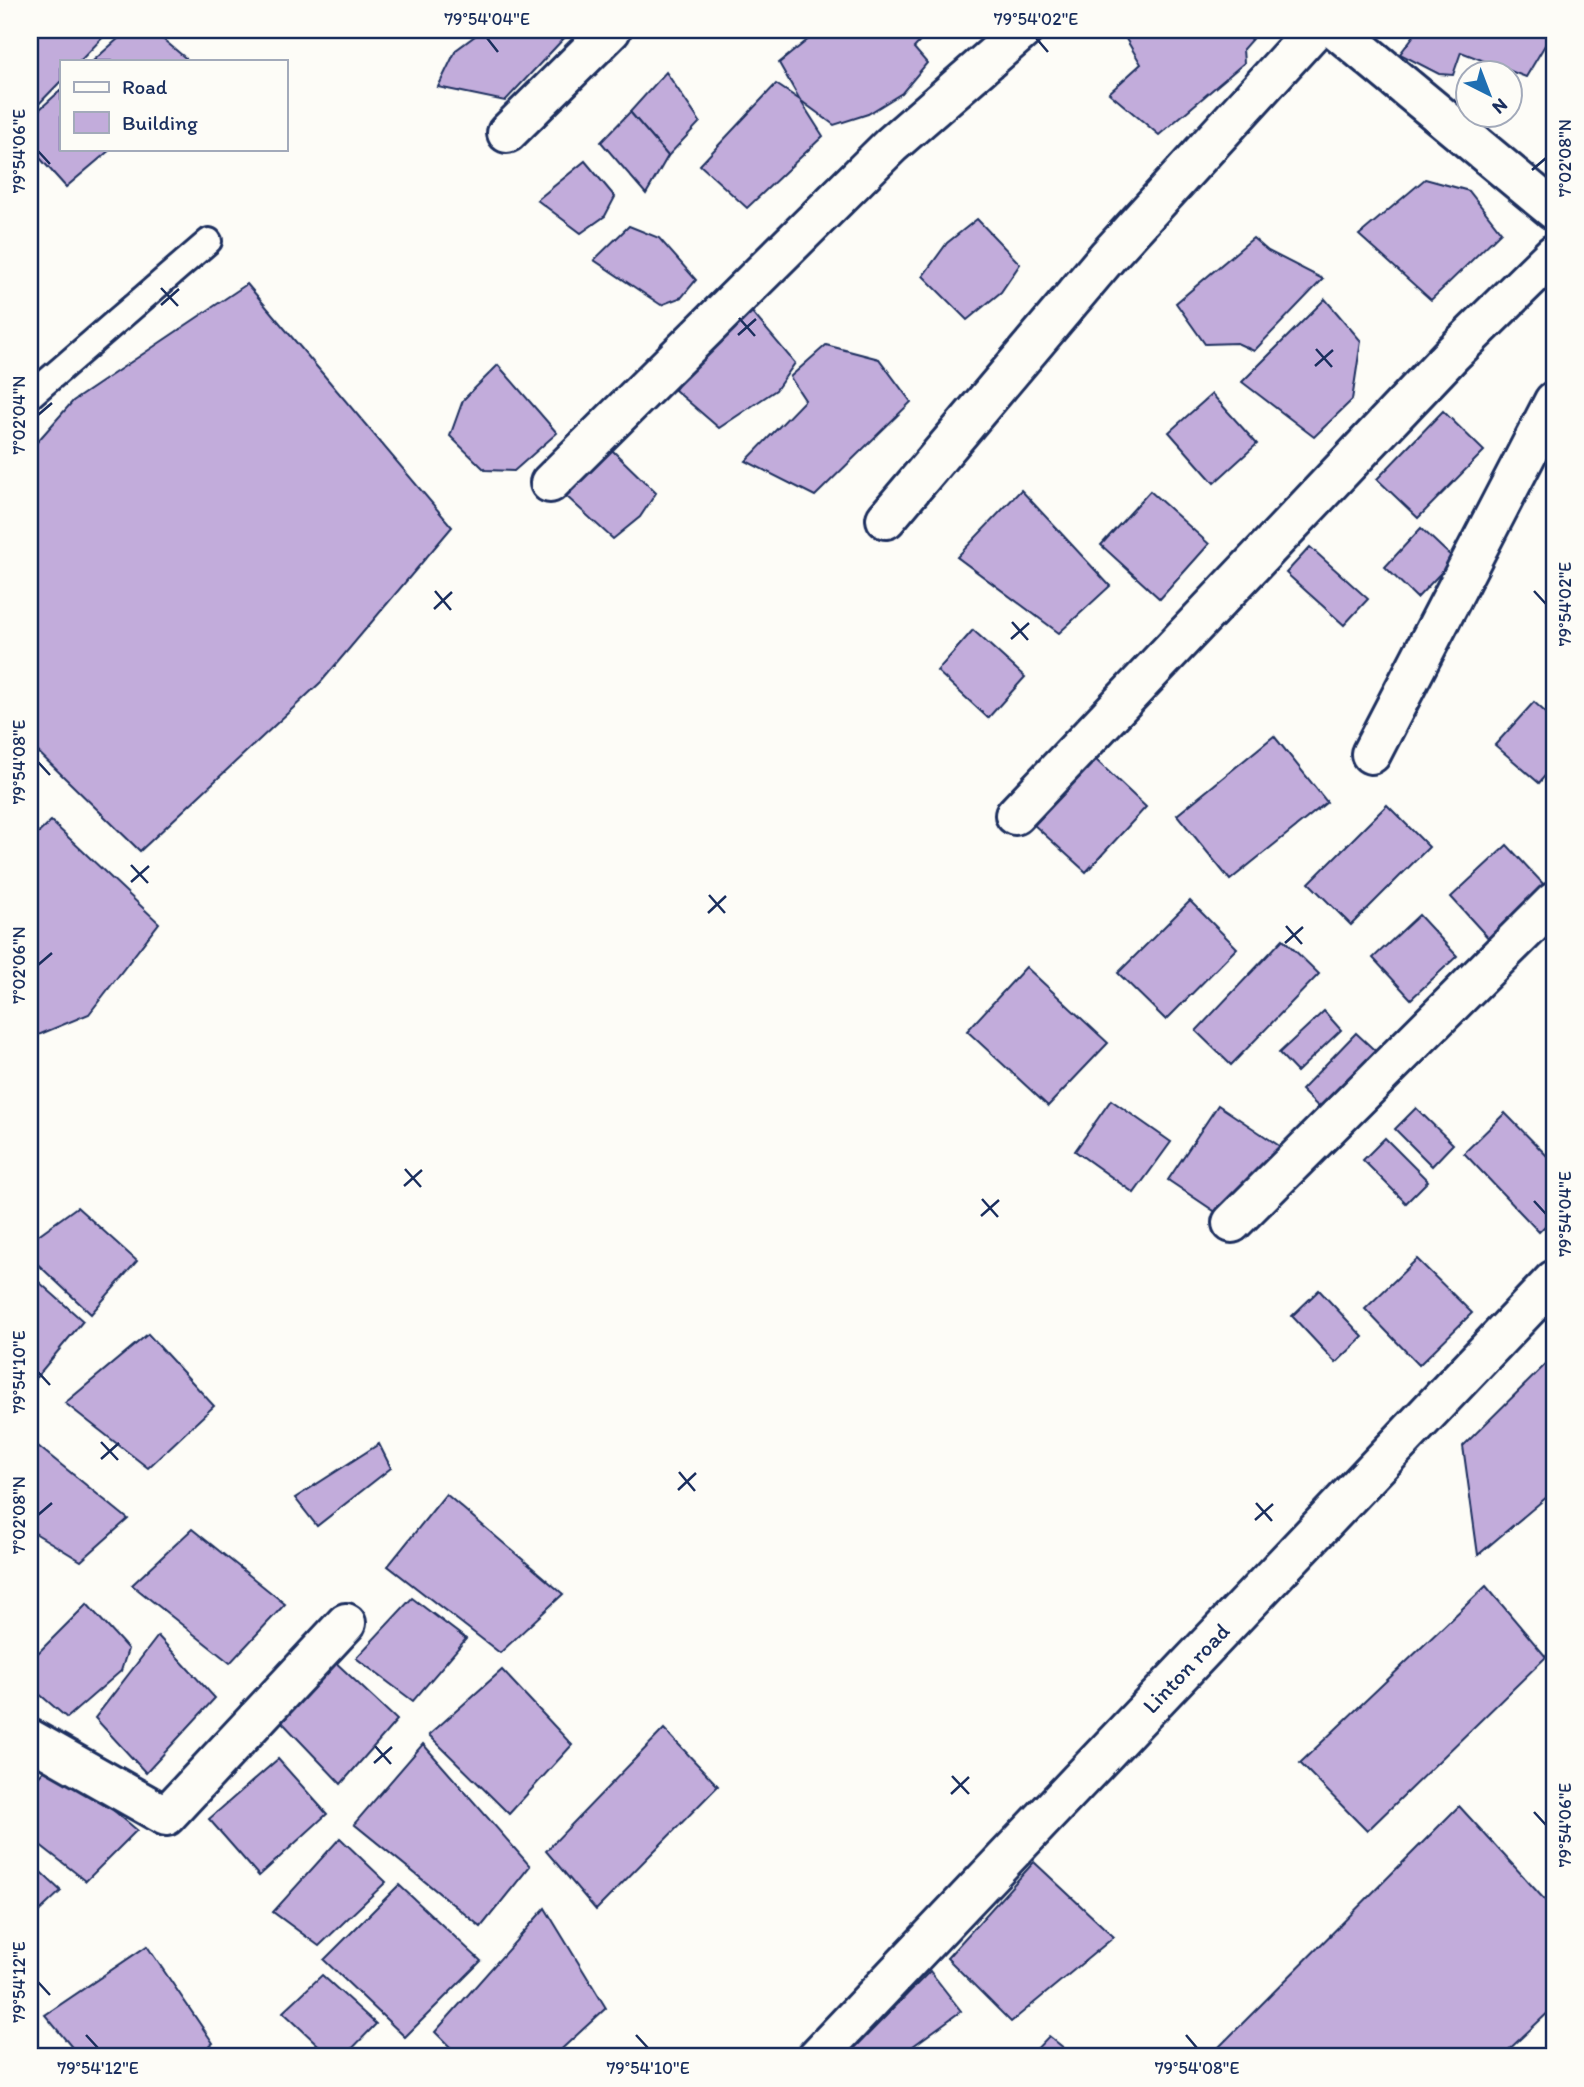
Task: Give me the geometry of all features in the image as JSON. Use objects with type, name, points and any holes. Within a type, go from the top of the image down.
[{"type":"street","points":[[507,133],[611,30]]},
{"type":"street","points":[[550,484],[891,145],[1023,30]]},
{"type":"street","points":[[886,519],[1108,256],[1314,30]]},
{"type":"street","points":[[1337,30],[1554,210]]},
{"type":"street","points":[[1015,815],[1452,354],[1554,254]]},
{"type":"street","points":[[1371,754],[1554,401]]},
{"type":"street","points":[[1231,1223],[1554,902]]},
{"type":"street","name":"Linton road","points":[[817,2057],[1554,1280]]},
{"type":"street","points":[[30,1739],[166,1816],[346,1623]]},
{"type":"lane","points":[[30,396],[209,241]]},
{"type":"building","points":[[30,30],[110,30],[81,60],[60,60],[60,82],[30,113]]},
{"type":"building","points":[[128,30],[152,30],[188,60],[94,60]]},
{"type":"building","points":[[483,30],[564,30],[567,35],[505,101],[438,87],[456,50]]},
{"type":"building","points":[[820,30],[920,30],[925,36],[914,48],[927,63],[902,93],[868,114],[834,125],[800,100],[779,63]]},
{"type":"building","points":[[1128,30],[1260,30],[1243,49],[1244,63],[1159,135],[1109,93],[1141,64],[1123,34]]},
{"type":"building","points":[[1418,30],[1554,30],[1526,77],[1524,60],[1482,60],[1461,52],[1458,60],[1454,60],[1453,75],[1439,74],[1400,54]]},
{"type":"building","points":[[666,72],[700,122],[668,156],[630,112]]},
{"type":"building","points":[[776,84],[800,100],[823,136],[747,208],[700,165]]},
{"type":"building","points":[[60,91],[60,150],[110,150],[66,187],[30,147],[30,118]]},
{"type":"building","points":[[630,112],[668,156],[646,194],[601,142]]},
{"type":"building","points":[[585,161],[615,197],[605,216],[581,233],[537,200]]},
{"type":"building","points":[[1425,179],[1469,191],[1501,232],[1431,300],[1359,235]]},
{"type":"building","points":[[977,219],[1020,264],[1001,292],[967,320],[923,276],[947,243]]},
{"type":"building","points":[[629,226],[659,238],[696,280],[682,297],[661,305],[594,260]]},
{"type":"building","points":[[1253,238],[1268,251],[1323,279],[1254,351],[1237,343],[1205,344],[1176,303]]},
{"type":"building","points":[[247,284],[452,527],[321,682],[140,851],[30,744],[30,450],[73,401]]},
{"type":"building","points":[[1325,299],[1361,341],[1352,400],[1314,437],[1242,382]]},
{"type":"building","points":[[751,311],[795,363],[776,390],[719,428],[675,390],[690,364]]},
{"type":"building","points":[[826,345],[879,359],[911,402],[815,496],[746,461],[805,400],[790,377]]},
{"type":"building","points":[[498,365],[557,433],[514,471],[485,470],[450,436],[463,400]]},
{"type":"building","points":[[1212,394],[1257,444],[1214,483],[1169,432]]},
{"type":"building","points":[[1443,411],[1484,451],[1418,518],[1377,479]]},
{"type":"building","points":[[612,450],[656,493],[640,517],[613,539],[566,496]]},
{"type":"building","points":[[1021,490],[1110,586],[1059,633],[957,557]]},
{"type":"building","points":[[1150,491],[1209,544],[1160,599],[1101,545]]},
{"type":"building","points":[[1421,528],[1454,559],[1417,598],[1385,567]]},
{"type":"building","points":[[1310,547],[1368,599],[1344,625],[1286,573]]},
{"type":"building","points":[[973,630],[1025,677],[988,718],[937,671]]},
{"type":"building","points":[[1534,702],[1554,720],[1554,765],[1539,783],[1495,745]]},
{"type":"building","points":[[1274,736],[1327,802],[1230,880],[1177,815]]},
{"type":"building","points":[[1094,758],[1146,807],[1086,872],[1033,824]]},
{"type":"building","points":[[1387,805],[1429,847],[1351,925],[1309,883]]},
{"type":"building","points":[[51,821],[159,923],[89,1014],[31,1038],[30,841]]},
{"type":"building","points":[[1507,845],[1547,888],[1491,941],[1451,897]]},
{"type":"building","points":[[1190,901],[1237,948],[1166,1020],[1118,973]]},
{"type":"building","points":[[1419,915],[1457,956],[1411,999],[1373,958]]},
{"type":"building","points":[[1283,939],[1319,974],[1231,1065],[1196,1031]]},
{"type":"building","points":[[1026,967],[1108,1043],[1048,1106],[967,1031]]},
{"type":"building","points":[[1324,1011],[1341,1030],[1297,1072],[1279,1053]]},
{"type":"building","points":[[1356,1033],[1383,1058],[1328,1116],[1301,1090]]},
{"type":"building","points":[[1111,1100],[1171,1142],[1134,1193],[1075,1151]]},
{"type":"building","points":[[1218,1105],[1281,1147],[1232,1223],[1168,1180]]},
{"type":"building","points":[[1416,1108],[1453,1144],[1432,1166],[1395,1129]]},
{"type":"building","points":[[1505,1113],[1554,1163],[1554,1217],[1539,1232],[1464,1153]]},
{"type":"building","points":[[1385,1138],[1428,1181],[1406,1203],[1363,1160]]},
{"type":"building","points":[[77,1207],[137,1261],[91,1314],[30,1257],[30,1241]]},
{"type":"building","points":[[1417,1259],[1472,1313],[1419,1365],[1365,1309]]},
{"type":"building","points":[[30,1274],[83,1321],[30,1385]]},
{"type":"building","points":[[1319,1290],[1363,1337],[1336,1363],[1292,1316]]},
{"type":"building","points":[[148,1334],[214,1406],[148,1468],[65,1403]]},
{"type":"building","points":[[1554,1356],[1554,1491],[1478,1555],[1463,1446]]},
{"type":"building","points":[[33,1442],[128,1519],[81,1561],[30,1530],[30,1447]]},
{"type":"building","points":[[379,1444],[391,1468],[317,1526],[295,1498]]},
{"type":"building","points":[[446,1494],[563,1594],[500,1653],[388,1566]]},
{"type":"building","points":[[192,1529],[285,1604],[230,1663],[132,1585]]},
{"type":"building","points":[[1486,1586],[1546,1657],[1367,1831],[1300,1763]]},
{"type":"building","points":[[412,1598],[466,1639],[413,1701],[356,1658]]},
{"type":"building","points":[[87,1604],[128,1649],[121,1671],[67,1718],[30,1686],[30,1661]]},
{"type":"building","points":[[158,1636],[215,1698],[146,1773],[95,1718]]},
{"type":"building","points":[[331,1658],[397,1720],[341,1784],[278,1718]]},
{"type":"building","points":[[502,1670],[572,1745],[509,1814],[429,1735]]},
{"type":"building","points":[[664,1729],[718,1786],[596,1910],[546,1851]]},
{"type":"building","points":[[423,1744],[530,1866],[481,1927],[354,1824]]},
{"type":"building","points":[[278,1759],[327,1814],[259,1876],[209,1819]]},
{"type":"building","points":[[53,1760],[137,1830],[86,1881],[30,1837],[30,1787]]},
{"type":"building","points":[[1459,1806],[1554,1910],[1554,2007],[1501,2057],[1209,2057]]},
{"type":"building","points":[[340,1838],[386,1882],[319,1946],[273,1912]]},
{"type":"building","points":[[30,1862],[61,1891],[30,1920]]},
{"type":"building","points":[[1034,1862],[1114,1937],[1011,2022],[947,1958]]},
{"type":"building","points":[[399,1885],[481,1961],[405,2037],[324,1960]]},
{"type":"building","points":[[545,1908],[606,2008],[553,2057],[460,2057],[435,2032]]},
{"type":"building","points":[[147,1946],[213,2043],[195,2057],[80,2057],[45,2015]]},
{"type":"building","points":[[930,1971],[961,2011],[898,2057],[846,2057]]},
{"type":"building","points":[[322,1975],[376,2024],[344,2057],[331,2057],[283,2012]]},
{"type":"building","points":[[1049,2036],[1075,2057],[1029,2057]]}]
